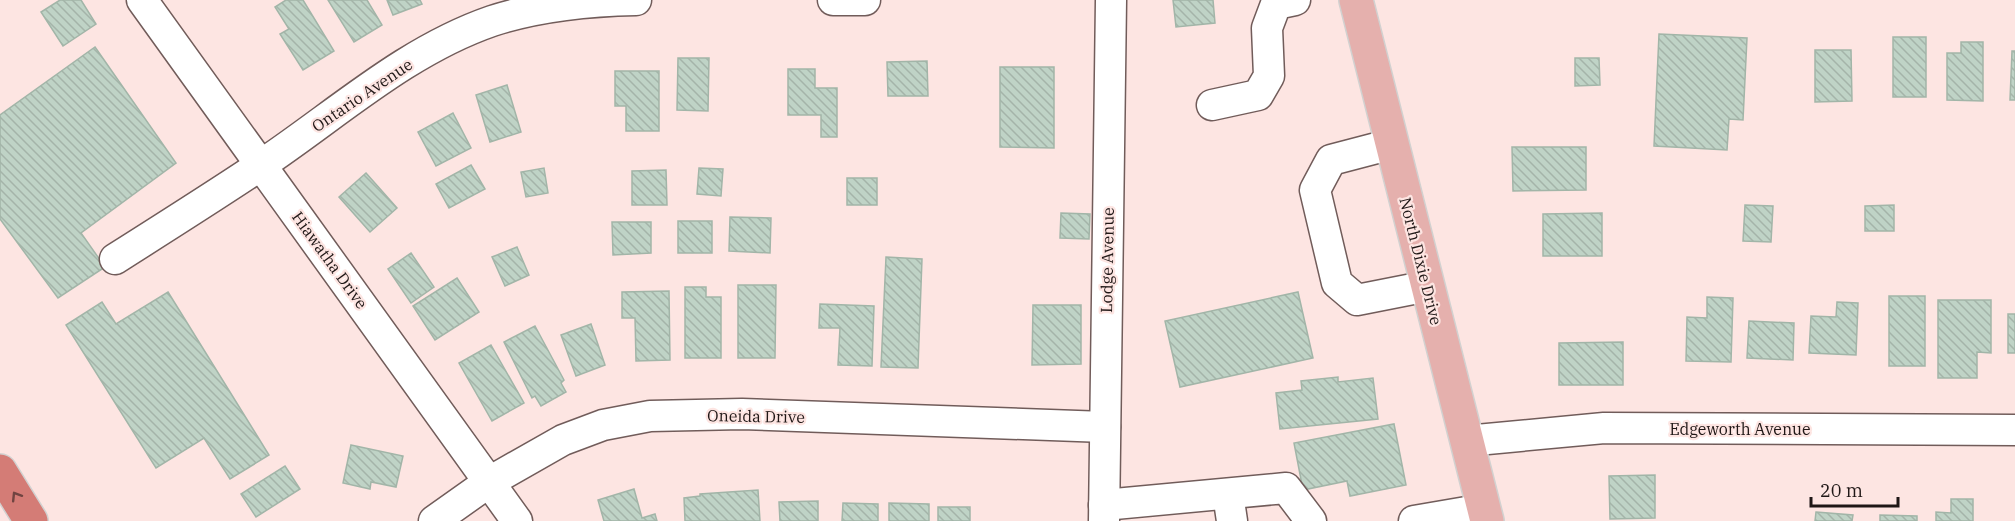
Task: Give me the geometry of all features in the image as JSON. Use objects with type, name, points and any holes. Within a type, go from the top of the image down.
[{"type":"highway","points":[[0,471],[31,521]]},
{"type":"main road","name":"North Dixie Drive","points":[[1356,0],[1485,515]]},
{"type":"street","name":"Hiawatha Drive","points":[[142,0],[517,521]]},
{"type":"street","name":"Ontario Avenue","points":[[115,259],[262,165],[396,70],[452,38],[492,21],[535,10],[594,1],[636,0]]},
{"type":"street","points":[[833,0],[865,0]]},
{"type":"street","name":"Lodge Avenue","points":[[1104,513],[1111,0]]},
{"type":"street","points":[[1212,105],[1258,95],[1269,76],[1267,28],[1276,4],[1295,0]]},
{"type":"street","points":[[1392,144],[1331,160],[1315,190],[1337,283],[1357,300],[1428,286]]},
{"type":"street","name":"Oneida Drive","points":[[434,521],[489,482],[563,440],[603,425],[650,416],[742,414],[1105,427]]},
{"type":"street","name":"Edgeworth Avenue","points":[[1466,441],[1604,428],[2015,430]]},
{"type":"street","points":[[1104,513],[1230,507],[1286,488],[1311,521]]},
{"type":"street","points":[[1414,521],[1485,515]]},
{"type":"building","points":[[60,0],[81,0],[96,24],[63,46],[41,12]]},
{"type":"building","points":[[286,0],[303,0],[334,51],[303,70],[280,34],[289,29],[275,7]]},
{"type":"building","points":[[328,0],[367,0],[382,25],[354,42]]},
{"type":"building","points":[[387,0],[420,0],[422,4],[393,15]]},
{"type":"building","points":[[1173,0],[1213,0],[1215,23],[1176,27]]},
{"type":"building","points":[[1659,34],[1747,38],[1743,120],[1729,119],[1727,150],[1654,146]]},
{"type":"building","points":[[1893,37],[1926,37],[1926,97],[1893,97]]},
{"type":"building","points":[[1961,42],[1983,42],[1983,101],[1947,100],[1947,53],[1961,53]]},
{"type":"building","points":[[95,47],[176,163],[81,233],[105,267],[58,298],[0,219],[0,115]]},
{"type":"building","points":[[1815,50],[1851,50],[1852,101],[1815,102]]},
{"type":"building","points":[[2012,51],[2015,51],[2015,100],[2010,100]]},
{"type":"building","points":[[678,58],[709,58],[708,111],[677,110]]},
{"type":"building","points":[[1575,58],[1599,58],[1600,85],[1575,86]]},
{"type":"building","points":[[927,61],[928,96],[888,96],[887,62]]},
{"type":"building","points":[[1000,67],[1054,67],[1054,148],[1000,147]]},
{"type":"building","points":[[788,69],[815,69],[815,88],[837,88],[837,137],[821,137],[821,115],[788,115]]},
{"type":"building","points":[[615,71],[659,71],[659,131],[626,131],[626,106],[615,106]]},
{"type":"building","points":[[507,85],[521,132],[490,142],[476,95]]},
{"type":"building","points":[[453,113],[471,148],[436,166],[418,132]]},
{"type":"building","points":[[1512,147],[1586,147],[1586,190],[1513,191]]},
{"type":"building","points":[[471,165],[485,189],[449,208],[436,184]]},
{"type":"building","points":[[544,168],[548,193],[526,197],[521,172]]},
{"type":"building","points":[[699,168],[723,169],[721,196],[697,194]]},
{"type":"building","points":[[666,170],[667,205],[632,205],[632,171]]},
{"type":"building","points":[[366,173],[397,208],[370,232],[339,197]]},
{"type":"building","points":[[847,178],[877,178],[877,205],[847,205]]},
{"type":"building","points":[[1745,205],[1773,206],[1771,242],[1743,241]]},
{"type":"building","points":[[1894,205],[1894,231],[1865,231],[1865,206]]},
{"type":"building","points":[[1061,213],[1090,214],[1089,239],[1060,238]]},
{"type":"building","points":[[1602,213],[1602,256],[1543,256],[1543,214]]},
{"type":"building","points":[[730,217],[771,218],[770,253],[729,251]]},
{"type":"building","points":[[678,221],[712,221],[712,253],[678,253]]},
{"type":"building","points":[[612,222],[651,222],[651,253],[613,255]]},
{"type":"building","points":[[517,247],[529,275],[505,286],[492,257]]},
{"type":"building","points":[[411,253],[434,287],[411,303],[388,269]]},
{"type":"building","points":[[886,257],[922,259],[918,368],[881,367]]},
{"type":"building","points":[[457,278],[479,312],[435,340],[413,306]]},
{"type":"building","points":[[738,285],[776,285],[775,358],[738,358]]},
{"type":"building","points":[[685,287],[706,287],[706,297],[721,297],[721,358],[685,358]]},
{"type":"building","points":[[669,291],[670,360],[636,361],[635,318],[622,318],[622,292]]},
{"type":"building","points":[[168,292],[269,455],[230,479],[204,438],[156,468],[66,325],[102,302],[116,324]]},
{"type":"building","points":[[1298,292],[1313,358],[1180,387],[1165,321]]},
{"type":"building","points":[[1889,296],[1925,296],[1925,366],[1889,366]]},
{"type":"building","points":[[1707,297],[1733,298],[1731,362],[1686,361],[1687,317],[1707,318]]},
{"type":"building","points":[[1938,300],[1991,300],[1991,353],[1977,352],[1977,378],[1938,378]]},
{"type":"building","points":[[1837,302],[1858,303],[1856,355],[1809,353],[1811,316],[1836,317]]},
{"type":"building","points":[[820,304],[874,306],[872,366],[838,365],[840,328],[819,328]]},
{"type":"building","points":[[1033,305],[1081,305],[1081,364],[1032,365]]},
{"type":"building","points":[[2008,314],[2015,314],[2015,353],[2008,353]]},
{"type":"building","points":[[1749,321],[1794,323],[1793,360],[1747,358]]},
{"type":"building","points":[[591,324],[605,365],[576,376],[561,335]]},
{"type":"building","points":[[535,326],[564,380],[561,383],[566,392],[541,406],[535,396],[532,398],[504,342]]},
{"type":"building","points":[[1623,342],[1623,385],[1559,385],[1559,343]]},
{"type":"building","points":[[491,345],[524,403],[492,421],[459,363]]},
{"type":"building","points":[[1338,377],[1338,382],[1373,378],[1378,419],[1280,429],[1276,393],[1302,390],[1301,381]]},
{"type":"building","points":[[1394,424],[1406,485],[1350,496],[1347,481],[1303,490],[1294,443]]},
{"type":"building","points":[[351,445],[403,456],[396,487],[371,482],[370,489],[343,483]]},
{"type":"building","points":[[285,466],[300,489],[256,517],[241,494]]},
{"type":"building","points":[[1655,475],[1655,518],[1610,519],[1609,476]]},
{"type":"building","points":[[634,489],[642,518],[655,514],[657,521],[604,521],[598,500]]},
{"type":"building","points":[[758,490],[760,521],[685,521],[684,498],[700,496],[700,494]]},
{"type":"building","points":[[1951,499],[1973,499],[1973,521],[1936,521],[1936,512],[1951,513]]},
{"type":"building","points":[[818,501],[818,521],[780,521],[779,502]]},
{"type":"building","points":[[843,503],[878,504],[878,521],[842,521]]},
{"type":"building","points":[[889,503],[929,504],[929,521],[889,521]]},
{"type":"building","points":[[938,507],[970,507],[970,521],[938,521]]},
{"type":"building","points":[[1816,512],[1853,515],[1852,521],[1815,521]]},
{"type":"building","points":[[1880,515],[1917,516],[1917,521],[1880,521]]}]
